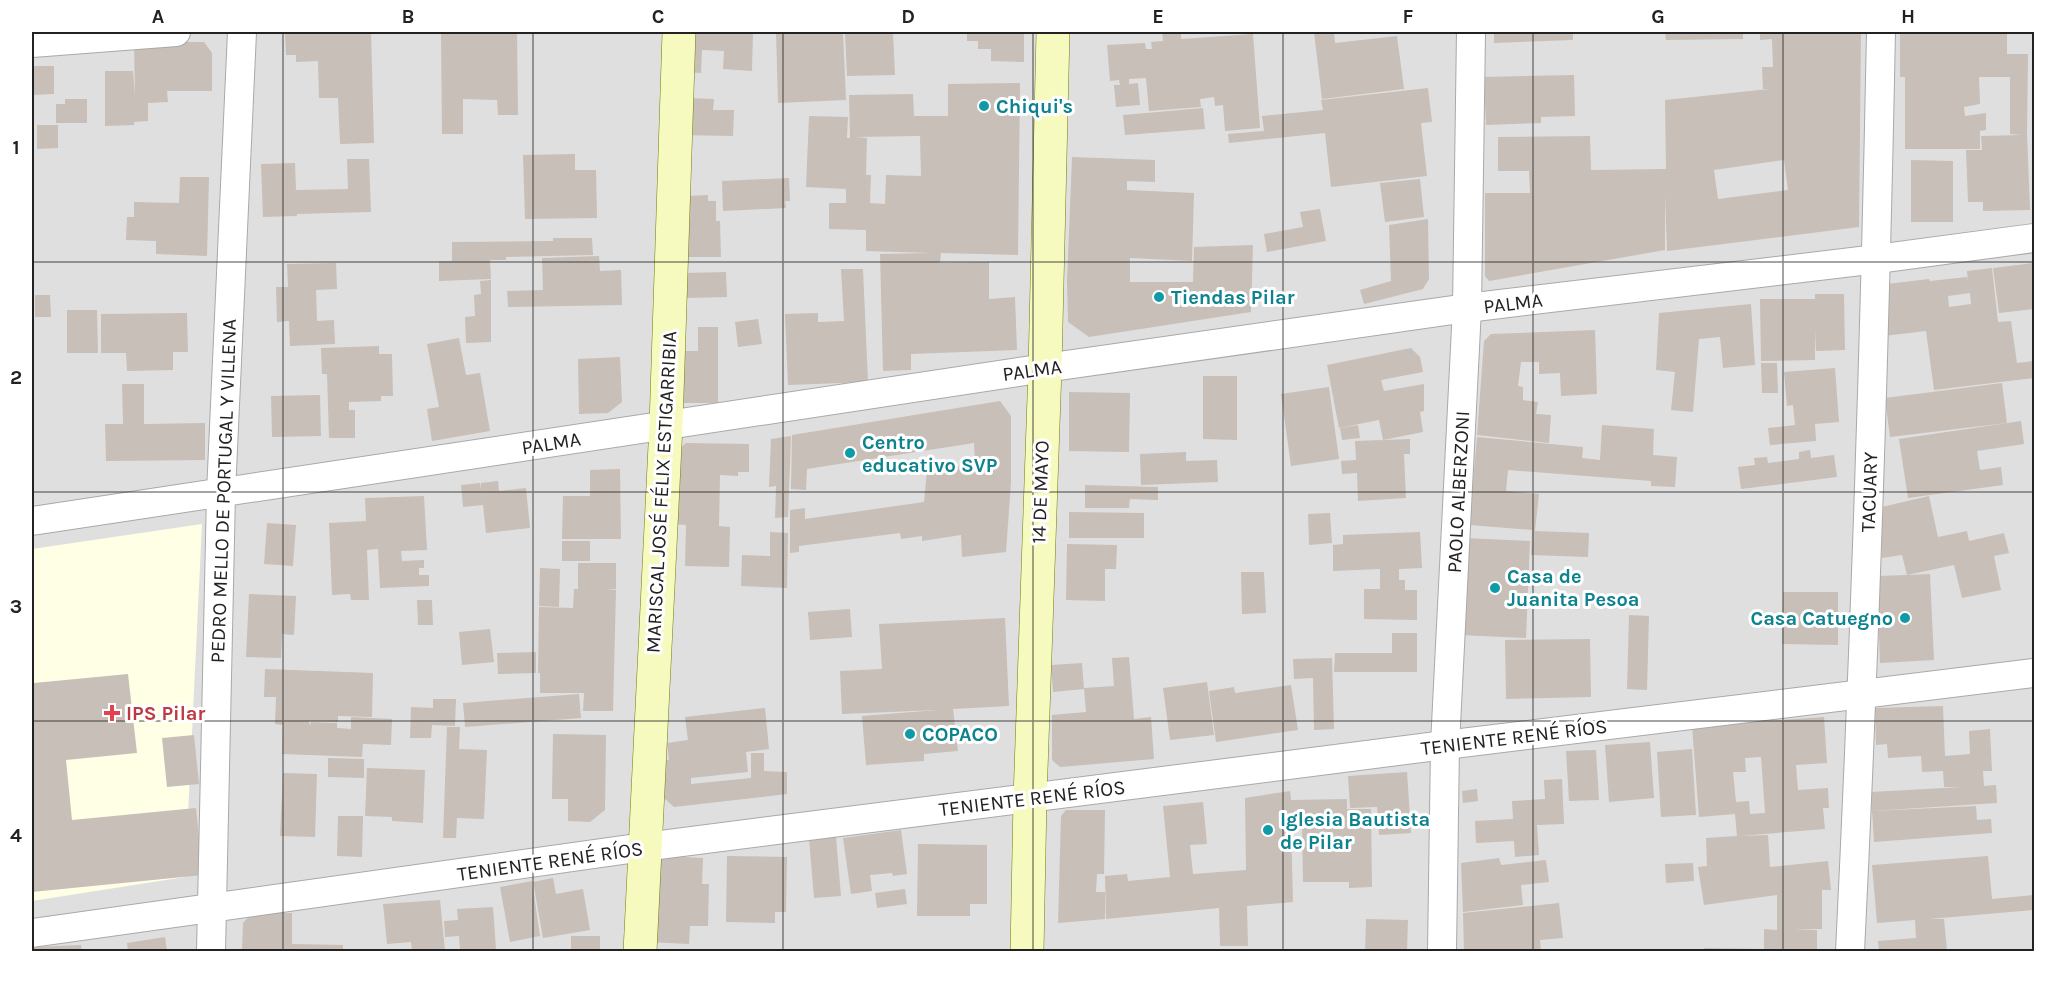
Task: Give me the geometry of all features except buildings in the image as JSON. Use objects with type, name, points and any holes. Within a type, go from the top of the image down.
[{"type":"main road","name":"MARISCAL JOSÉ FÉLIX ESTIGARRIBIA","points":[[640,951],[666,425],[679,32]]},
{"type":"main road","name":"14 DE MAYO","points":[[1027,951],[1053,32]]},
{"type":"street","points":[[32,43],[176,32]]},
{"type":"street","name":"PEDRO MELLO DE PORTUGAL Y VILLENA","points":[[211,951],[221,493],[242,32]]},
{"type":"street","name":"PAOLO ALBERZONI","points":[[1442,951],[1445,745],[1467,308],[1471,32]]},
{"type":"street","name":"TACUARY","points":[[1850,951],[1862,695],[1877,259],[1881,32]]},
{"type":"street","name":"PALMA","points":[[32,521],[1045,368],[1467,308],[2034,238]]},
{"type":"street","name":"TENIENTE RENÉ RÍOS","points":[[32,933],[644,848],[1445,745],[2034,673]]},
{"type":"shaded area","points":[[32,32],[2034,32],[2034,951],[32,951]]},
{"type":"shaded area","name":"IPS Pilar","points":[[202,524],[185,877],[32,901],[32,549]]},
{"type":"place","name":"Chiqui's","points":[[984,106]]},
{"type":"place","name":"Tiendas Pilar","points":[[1159,297]]},
{"type":"place","name":"Centro educativo SVP","points":[[850,453]]},
{"type":"place","name":"Casa de Juanita Pesoa","points":[[1495,588]]},
{"type":"place","name":"Casa Catuegno","points":[[1905,618]]},
{"type":"place","name":"IPS Pilar","points":[[112,713]]},
{"type":"place","name":"COPACO","points":[[910,734]]},
{"type":"place","name":"Iglesia Bautista de Pilar","points":[[1268,830]]}]
